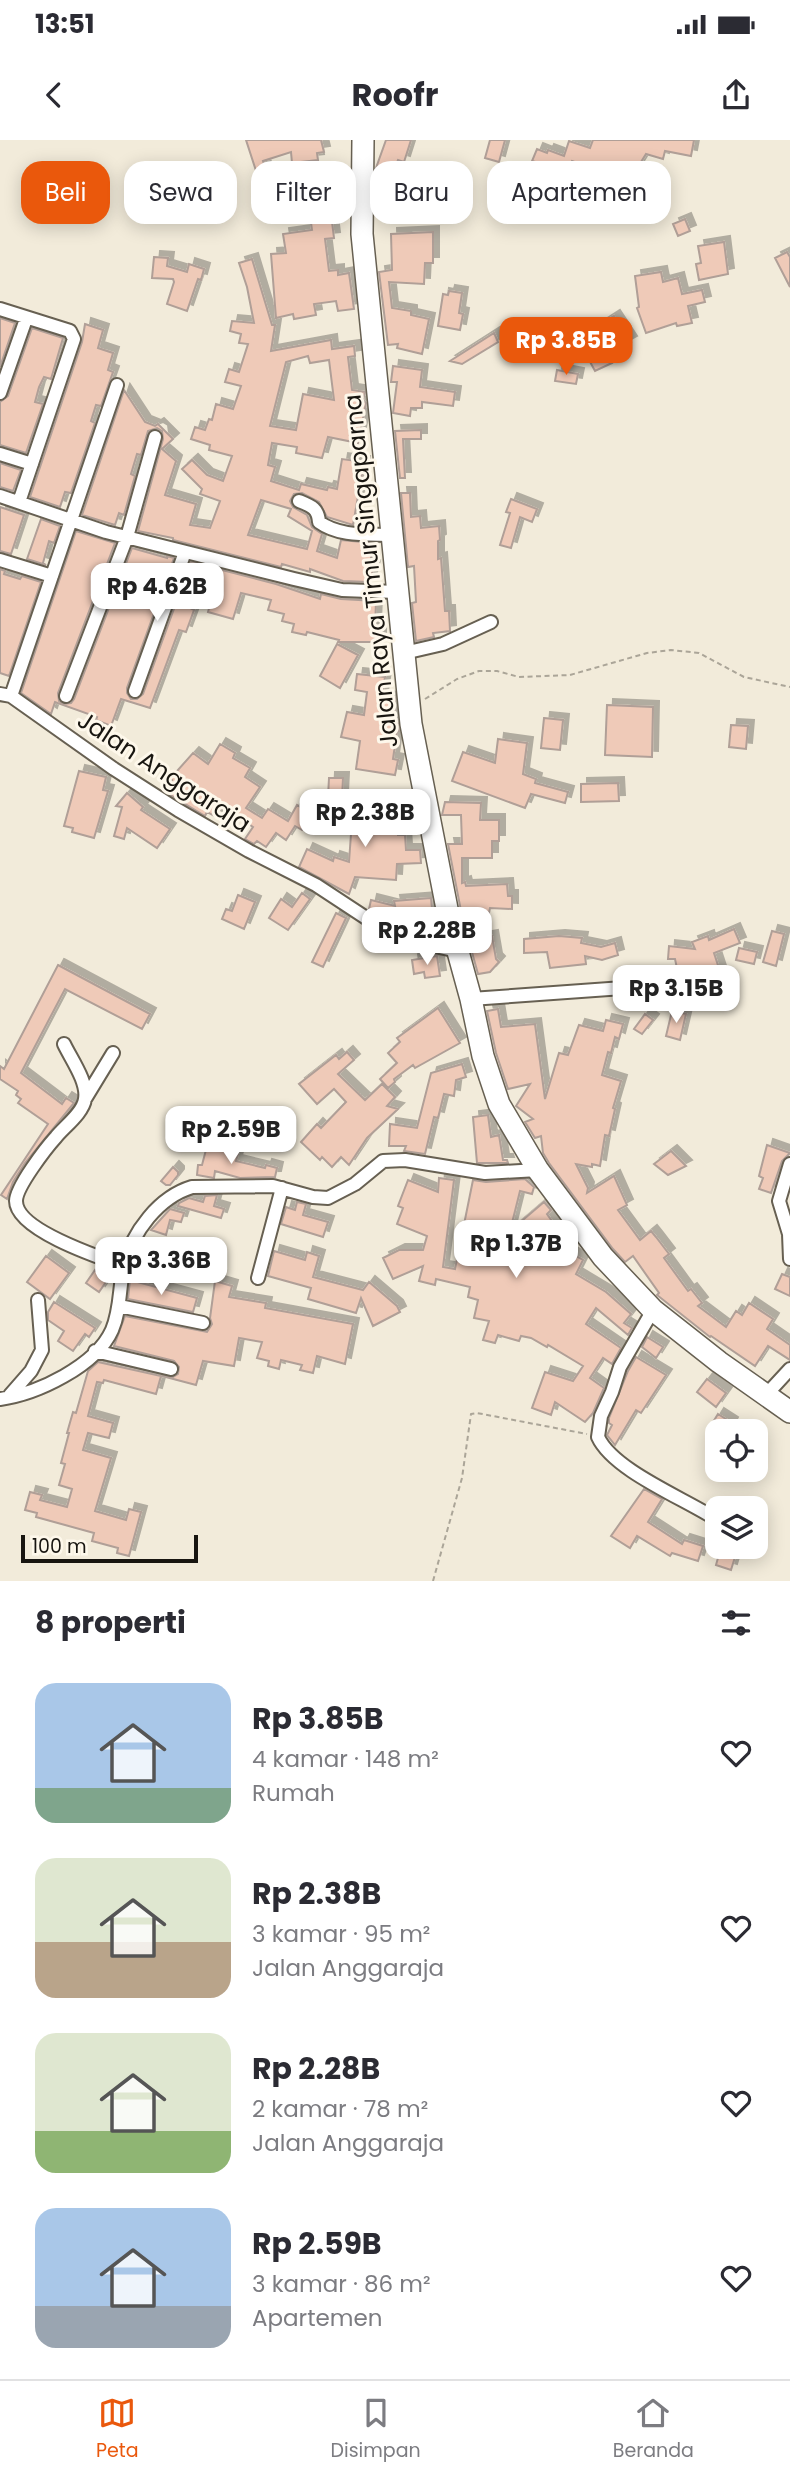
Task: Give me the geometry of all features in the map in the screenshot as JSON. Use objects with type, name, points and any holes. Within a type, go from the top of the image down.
[{"type":"main road","name":"Jalan Raya Timur Singaparna","points":[[363,140],[362,234],[410,709],[446,906],[483,1056],[499,1104],[538,1170],[603,1257],[653,1310],[719,1362],[790,1412]]},
{"type":"street","points":[[0,309],[70,331],[74,339],[19,502]]},
{"type":"street","points":[[0,393],[26,318]]},
{"type":"street","points":[[5,695],[52,576],[117,385]]},
{"type":"street","points":[[66,696],[127,537],[155,437]]},
{"type":"street","points":[[0,454],[32,464]]},
{"type":"street","points":[[0,496],[127,537],[342,590],[397,592]]},
{"type":"street","points":[[299,501],[313,507],[318,513],[319,522],[330,530],[392,535]]},
{"type":"street","points":[[135,691],[185,552]]},
{"type":"street","points":[[0,560],[52,576]]},
{"type":"street","points":[[404,653],[443,644],[491,622]]},
{"type":"street","name":"Jalan Anggaraja","points":[[5,695],[178,810],[249,851],[316,885],[389,933],[458,951]]},
{"type":"street","points":[[471,999],[687,981]]},
{"type":"street","points":[[64,1044],[82,1083],[85,1099]]},
{"type":"street","points":[[113,1053],[80,1110],[52,1141],[22,1186],[16,1205],[23,1216],[46,1232],[81,1251],[124,1266]]},
{"type":"street","points":[[4,1398],[40,1387],[71,1373],[95,1351],[111,1330],[119,1306],[124,1266],[131,1245],[142,1227],[173,1194],[192,1187],[239,1185],[282,1188],[313,1197],[328,1198],[355,1184],[383,1161],[405,1160],[485,1173],[538,1170]]},
{"type":"street","points":[[790,1164],[779,1201],[789,1234],[790,1259]]},
{"type":"street","points":[[258,1278],[282,1188]]},
{"type":"street","points":[[4,1398],[31,1371],[42,1350],[38,1300]]},
{"type":"street","points":[[119,1306],[203,1323]]},
{"type":"street","points":[[653,1310],[620,1367],[601,1416],[598,1437],[608,1451],[640,1476],[705,1513]]},
{"type":"street","points":[[95,1351],[171,1369]]},
{"type":"street","points":[[766,1395],[790,1369]]},
{"type":"path","points":[[410,709],[457,680],[480,671],[497,671],[519,677],[570,675],[647,653],[671,650],[690,650],[744,677],[790,687]]},
{"type":"path","points":[[433,1581],[462,1478],[471,1414],[598,1437]]},
{"type":"building","points":[[246,140],[321,140],[324,152],[317,153],[318,160],[292,161],[291,152],[263,161],[253,161]]},
{"type":"building","points":[[386,140],[411,140],[404,161],[378,161]]},
{"type":"building","points":[[490,140],[505,140],[499,161],[485,158]]},
{"type":"building","points":[[593,140],[694,140],[691,156],[665,151],[663,159],[646,154],[642,161],[532,161],[537,149],[564,156],[569,141],[590,148]]},
{"type":"building","points":[[685,219],[690,231],[678,236],[673,224]]},
{"type":"building","points":[[311,224],[332,224],[334,238],[325,239],[329,271],[338,270],[338,275],[349,273],[354,309],[338,311],[336,301],[314,304],[316,315],[294,319],[293,314],[276,318],[271,254],[286,253],[283,234],[312,230]]},
{"type":"building","points":[[433,232],[433,263],[425,263],[424,284],[389,282],[392,308],[411,311],[411,315],[429,319],[422,354],[397,348],[398,344],[388,345],[379,272],[392,270],[391,234]]},
{"type":"building","points":[[724,242],[728,274],[699,280],[696,264],[701,263],[698,246]]},
{"type":"building","points":[[787,252],[790,257],[790,287],[775,258]]},
{"type":"building","points":[[154,257],[168,258],[167,266],[187,272],[189,264],[204,269],[187,311],[167,304],[174,282],[173,279],[152,278]]},
{"type":"building","points":[[252,259],[272,325],[275,325],[271,351],[331,340],[332,349],[354,346],[355,356],[348,357],[352,390],[365,392],[363,400],[366,403],[358,443],[328,437],[322,458],[296,453],[297,447],[272,443],[268,465],[275,467],[271,481],[299,490],[301,484],[327,490],[328,487],[337,489],[342,459],[364,462],[353,525],[327,517],[319,502],[302,493],[294,494],[290,501],[293,507],[307,515],[312,527],[322,534],[317,551],[337,558],[341,540],[373,543],[370,565],[374,566],[370,582],[343,581],[310,569],[310,572],[282,564],[281,567],[138,531],[163,439],[162,431],[157,428],[148,431],[141,455],[137,454],[131,474],[135,476],[124,515],[119,513],[115,525],[82,515],[124,390],[145,422],[155,426],[158,424],[173,439],[162,449],[176,461],[165,495],[196,504],[190,525],[210,528],[220,501],[200,494],[202,489],[182,469],[192,460],[207,475],[223,481],[232,456],[209,450],[210,445],[191,439],[195,427],[205,430],[209,419],[212,420],[216,404],[233,409],[241,386],[225,382],[229,369],[239,372],[248,344],[239,343],[241,334],[230,331],[232,321],[254,323],[239,263]],"holes":[[[308,356],[310,363],[329,360],[334,400],[303,394],[296,430],[270,426],[286,362]],[[261,500],[291,509],[288,516],[312,531],[307,549],[248,535]]]},
{"type":"building","points":[[661,272],[663,282],[678,278],[682,294],[702,290],[705,302],[688,306],[692,323],[677,326],[676,323],[646,333],[637,308],[635,276]]},
{"type":"building","points":[[449,291],[462,293],[459,313],[463,314],[460,330],[438,326],[443,294],[448,295]]},
{"type":"building","points":[[614,316],[631,342],[607,355],[612,363],[595,371],[589,360],[602,353],[589,332]]},
{"type":"building","points":[[0,318],[15,323],[0,367]]},
{"type":"building","points":[[85,324],[103,330],[98,348],[113,353],[108,370],[113,372],[101,406],[96,405],[91,421],[95,423],[71,493],[65,492],[60,507],[30,497],[82,342]]},
{"type":"building","points":[[32,328],[63,338],[51,379],[44,377],[39,387],[35,402],[43,404],[26,453],[0,445],[0,402],[8,396]]},
{"type":"building","points":[[494,333],[498,342],[462,364],[450,361]]},
{"type":"building","points":[[393,366],[422,370],[420,387],[455,392],[453,406],[422,402],[422,408],[411,408],[410,416],[393,413],[397,382],[391,382]]},
{"type":"building","points":[[557,370],[578,374],[576,384],[555,381]]},
{"type":"building","points":[[421,430],[421,439],[403,439],[405,478],[400,478],[395,431]]},
{"type":"building","points":[[0,463],[21,470],[13,491],[0,487]]},
{"type":"building","points":[[401,493],[410,493],[411,517],[420,516],[421,528],[439,526],[438,559],[441,558],[445,611],[449,611],[450,631],[433,633],[434,637],[416,641],[412,603],[416,602],[414,566],[408,567]]},
{"type":"building","points":[[511,499],[537,509],[532,522],[520,517],[511,548],[500,545],[510,513],[506,512]]},
{"type":"building","points":[[0,507],[24,515],[11,554],[0,551]]},
{"type":"building","points":[[41,519],[60,526],[54,543],[49,541],[43,563],[46,565],[27,559]]},
{"type":"building","points":[[76,531],[115,543],[58,693],[59,701],[64,704],[71,703],[74,699],[132,548],[174,558],[127,688],[131,699],[137,699],[143,694],[191,562],[276,584],[320,599],[321,594],[341,599],[376,601],[375,629],[380,629],[380,642],[338,642],[339,640],[307,632],[306,635],[292,632],[294,624],[282,621],[284,614],[268,610],[271,600],[241,593],[233,619],[208,612],[213,595],[195,590],[190,608],[194,610],[186,632],[179,630],[150,708],[121,699],[111,726],[96,720],[97,717],[55,702],[51,714],[21,693]]},
{"type":"building","points":[[0,569],[5,571],[4,574],[41,582],[9,676],[0,673]]},
{"type":"building","points":[[337,644],[358,655],[340,688],[320,676]]},
{"type":"building","points":[[357,674],[385,677],[382,697],[395,698],[394,720],[397,720],[399,731],[393,759],[398,760],[395,775],[356,769],[360,741],[341,737],[347,712],[364,715],[367,692],[355,690]]},
{"type":"building","points":[[607,705],[653,707],[652,757],[605,755]]},
{"type":"building","points":[[544,718],[563,720],[560,750],[541,748]]},
{"type":"building","points":[[731,725],[748,726],[746,749],[729,747]]},
{"type":"building","points":[[498,739],[527,743],[523,774],[536,779],[535,783],[568,792],[565,803],[531,794],[525,808],[452,781],[463,752],[495,763]]},
{"type":"building","points":[[220,744],[235,753],[233,758],[250,768],[245,777],[260,787],[246,808],[262,818],[268,809],[288,821],[297,805],[312,814],[302,830],[295,826],[286,840],[276,833],[266,847],[257,841],[254,844],[245,839],[253,827],[222,806],[216,817],[207,812],[205,816],[164,791],[172,780],[170,779],[193,753],[208,764]]},
{"type":"building","points":[[79,771],[106,777],[103,790],[108,791],[94,838],[72,832],[73,828],[64,826]]},
{"type":"building","points":[[329,778],[343,778],[342,798],[328,797]]},
{"type":"building","points":[[618,783],[619,801],[581,802],[581,784]]},
{"type":"building","points":[[127,793],[143,807],[141,810],[170,829],[157,848],[127,828],[124,839],[114,836],[122,807],[116,806]]},
{"type":"building","points":[[347,796],[359,797],[358,804],[390,803],[390,816],[398,816],[398,835],[405,835],[406,850],[420,850],[421,863],[397,864],[396,880],[355,877],[349,894],[299,867],[307,849],[333,861],[334,857],[349,862],[351,834],[350,810],[346,809]]},
{"type":"building","points":[[445,802],[481,803],[480,820],[499,820],[499,841],[492,841],[492,858],[462,858],[462,883],[465,882],[466,886],[507,884],[508,896],[512,896],[512,909],[490,908],[489,913],[473,912],[481,938],[492,936],[496,959],[499,962],[490,972],[478,974],[462,916],[448,844],[462,844],[461,815],[442,815]]},
{"type":"building","points":[[302,893],[310,899],[288,930],[269,918],[281,899],[292,907]]},
{"type":"building","points":[[238,895],[255,902],[244,929],[222,919],[226,909],[232,911]]},
{"type":"building","points":[[431,898],[434,932],[421,934],[393,925],[369,909],[371,900],[395,906],[394,901]]},
{"type":"building","points":[[336,913],[346,918],[323,967],[312,962]]},
{"type":"building","points":[[734,929],[740,943],[714,953],[731,1005],[688,999],[691,990],[682,991],[693,987],[695,979],[690,973],[678,973],[675,959],[668,959],[669,946],[695,949],[692,942],[708,936],[709,940]]},
{"type":"building","points":[[772,931],[784,934],[776,966],[763,962]]},
{"type":"building","points":[[559,936],[582,938],[581,943],[601,947],[615,943],[618,955],[602,960],[585,956],[586,964],[550,968],[547,952],[524,953],[524,939]]},
{"type":"building","points":[[739,948],[757,952],[754,964],[736,960]]},
{"type":"building","points":[[437,956],[440,976],[425,978],[424,972],[414,974],[412,960]]},
{"type":"building","points":[[58,965],[150,1014],[142,1029],[65,989],[21,1073],[62,1104],[66,1098],[74,1103],[25,1163],[13,1182],[7,1199],[1,1195],[48,1124],[18,1103],[21,1099],[16,1095],[18,1091],[0,1079],[0,1066],[4,1069]]},
{"type":"building","points":[[438,1008],[460,1043],[415,1068],[413,1065],[394,1079],[395,1082],[388,1088],[380,1079],[397,1063],[388,1053],[400,1042],[397,1038]]},
{"type":"building","points":[[498,1009],[501,1027],[535,1024],[545,1099],[559,1053],[568,1055],[579,1025],[603,1031],[606,1020],[623,1024],[619,1039],[615,1037],[611,1053],[608,1052],[602,1075],[621,1081],[609,1136],[605,1135],[600,1166],[576,1164],[588,1188],[587,1193],[614,1176],[627,1205],[618,1210],[640,1240],[651,1231],[669,1254],[664,1258],[688,1291],[691,1289],[702,1303],[698,1306],[726,1327],[736,1311],[742,1315],[749,1303],[773,1319],[767,1329],[790,1345],[790,1360],[768,1346],[755,1366],[710,1337],[657,1295],[659,1293],[633,1256],[625,1262],[613,1249],[549,1163],[543,1153],[541,1136],[535,1138],[525,1122],[533,1119],[516,1106],[530,1084],[508,1089],[496,1053],[487,1011]]},
{"type":"building","points":[[672,1011],[686,1014],[680,1040],[666,1036]]},
{"type":"building","points":[[645,1014],[653,1020],[642,1034],[634,1029]]},
{"type":"building","points":[[347,1052],[354,1060],[338,1074],[365,1100],[382,1084],[395,1097],[387,1106],[398,1109],[367,1138],[349,1165],[341,1157],[332,1167],[301,1142],[317,1124],[321,1128],[346,1102],[334,1089],[317,1104],[299,1084],[336,1055],[339,1059]]},
{"type":"building","points":[[462,1064],[466,1077],[456,1080],[454,1096],[444,1094],[438,1118],[434,1117],[425,1154],[404,1151],[406,1146],[389,1146],[390,1124],[417,1128],[431,1073]]},
{"type":"building","points":[[488,1115],[491,1137],[499,1135],[503,1160],[508,1163],[477,1163],[473,1117]]},
{"type":"building","points":[[767,1145],[790,1153],[782,1161],[771,1193],[759,1189],[763,1178],[759,1176]]},
{"type":"building","points":[[207,1146],[238,1154],[236,1161],[277,1168],[275,1177],[240,1178],[215,1171],[214,1178],[197,1175],[198,1165],[202,1165]]},
{"type":"building","points":[[671,1151],[686,1166],[668,1175],[654,1164]]},
{"type":"building","points":[[173,1167],[178,1175],[170,1185],[166,1185],[161,1181]]},
{"type":"building","points":[[439,1178],[454,1180],[443,1267],[455,1269],[473,1180],[486,1182],[525,1179],[534,1187],[532,1194],[520,1191],[510,1231],[544,1202],[551,1210],[547,1214],[572,1249],[569,1252],[583,1260],[576,1274],[606,1292],[631,1314],[624,1323],[632,1328],[628,1335],[596,1308],[586,1324],[621,1348],[612,1364],[603,1358],[590,1378],[604,1388],[593,1413],[585,1422],[555,1402],[551,1415],[532,1408],[545,1372],[573,1381],[583,1366],[531,1338],[521,1336],[519,1341],[498,1335],[495,1343],[483,1340],[489,1321],[474,1318],[478,1300],[468,1297],[470,1287],[436,1279],[435,1285],[419,1281],[423,1266],[393,1279],[383,1258],[399,1250],[423,1250],[427,1236],[397,1224],[403,1208],[398,1206],[408,1180],[438,1192]]},
{"type":"building","points":[[217,1195],[214,1206],[224,1209],[221,1218],[178,1206],[189,1198],[203,1202],[205,1196]]},
{"type":"building","points":[[297,1202],[306,1204],[303,1215],[328,1222],[323,1237],[281,1224],[286,1207],[295,1210]]},
{"type":"building","points":[[170,1209],[184,1213],[181,1222],[170,1220],[166,1235],[151,1230]]},
{"type":"building","points":[[274,1251],[305,1260],[307,1252],[319,1256],[313,1277],[363,1290],[369,1282],[397,1306],[400,1312],[373,1326],[361,1298],[356,1313],[308,1299],[311,1288],[268,1276]]},
{"type":"building","points":[[46,1256],[69,1273],[50,1299],[27,1282]]},
{"type":"building","points":[[95,1270],[108,1279],[99,1292],[86,1283]]},
{"type":"building","points":[[782,1274],[790,1277],[790,1296],[775,1289]]},
{"type":"building","points":[[130,1280],[197,1298],[193,1312],[128,1299]]},
{"type":"building","points":[[215,1281],[232,1286],[229,1297],[266,1303],[265,1308],[353,1324],[345,1364],[317,1356],[313,1373],[300,1370],[302,1365],[281,1360],[279,1369],[268,1366],[269,1361],[257,1358],[262,1342],[239,1338],[234,1366],[203,1361],[196,1385],[162,1376],[173,1377],[178,1374],[179,1367],[174,1361],[114,1346],[125,1316],[207,1332],[212,1324],[210,1318]]},
{"type":"building","points":[[54,1302],[95,1328],[89,1337],[85,1334],[73,1351],[58,1341],[64,1331],[48,1320],[48,1312]]},
{"type":"building","points":[[647,1337],[663,1347],[656,1358],[642,1347]]},
{"type":"building","points":[[636,1357],[666,1375],[641,1413],[636,1410],[615,1445],[607,1435],[612,1425],[609,1418]]},
{"type":"building","points":[[98,1362],[161,1376],[156,1394],[104,1380],[103,1383],[97,1382],[88,1416],[113,1423],[109,1438],[88,1433],[83,1450],[111,1458],[95,1511],[126,1520],[129,1509],[141,1512],[129,1556],[117,1553],[118,1548],[92,1541],[94,1533],[36,1517],[37,1513],[25,1510],[30,1492],[42,1495],[40,1500],[67,1507],[72,1489],[59,1485],[65,1464],[61,1463],[67,1433],[73,1412],[76,1413],[88,1371]]},
{"type":"building","points":[[707,1379],[726,1393],[716,1407],[697,1392]]},
{"type":"building","points":[[644,1489],[662,1499],[648,1522],[682,1544],[684,1540],[703,1546],[698,1561],[672,1553],[670,1556],[637,1536],[630,1548],[611,1536]]},
{"type":"building","points":[[718,1559],[734,1559],[731,1570],[716,1565]]}]
